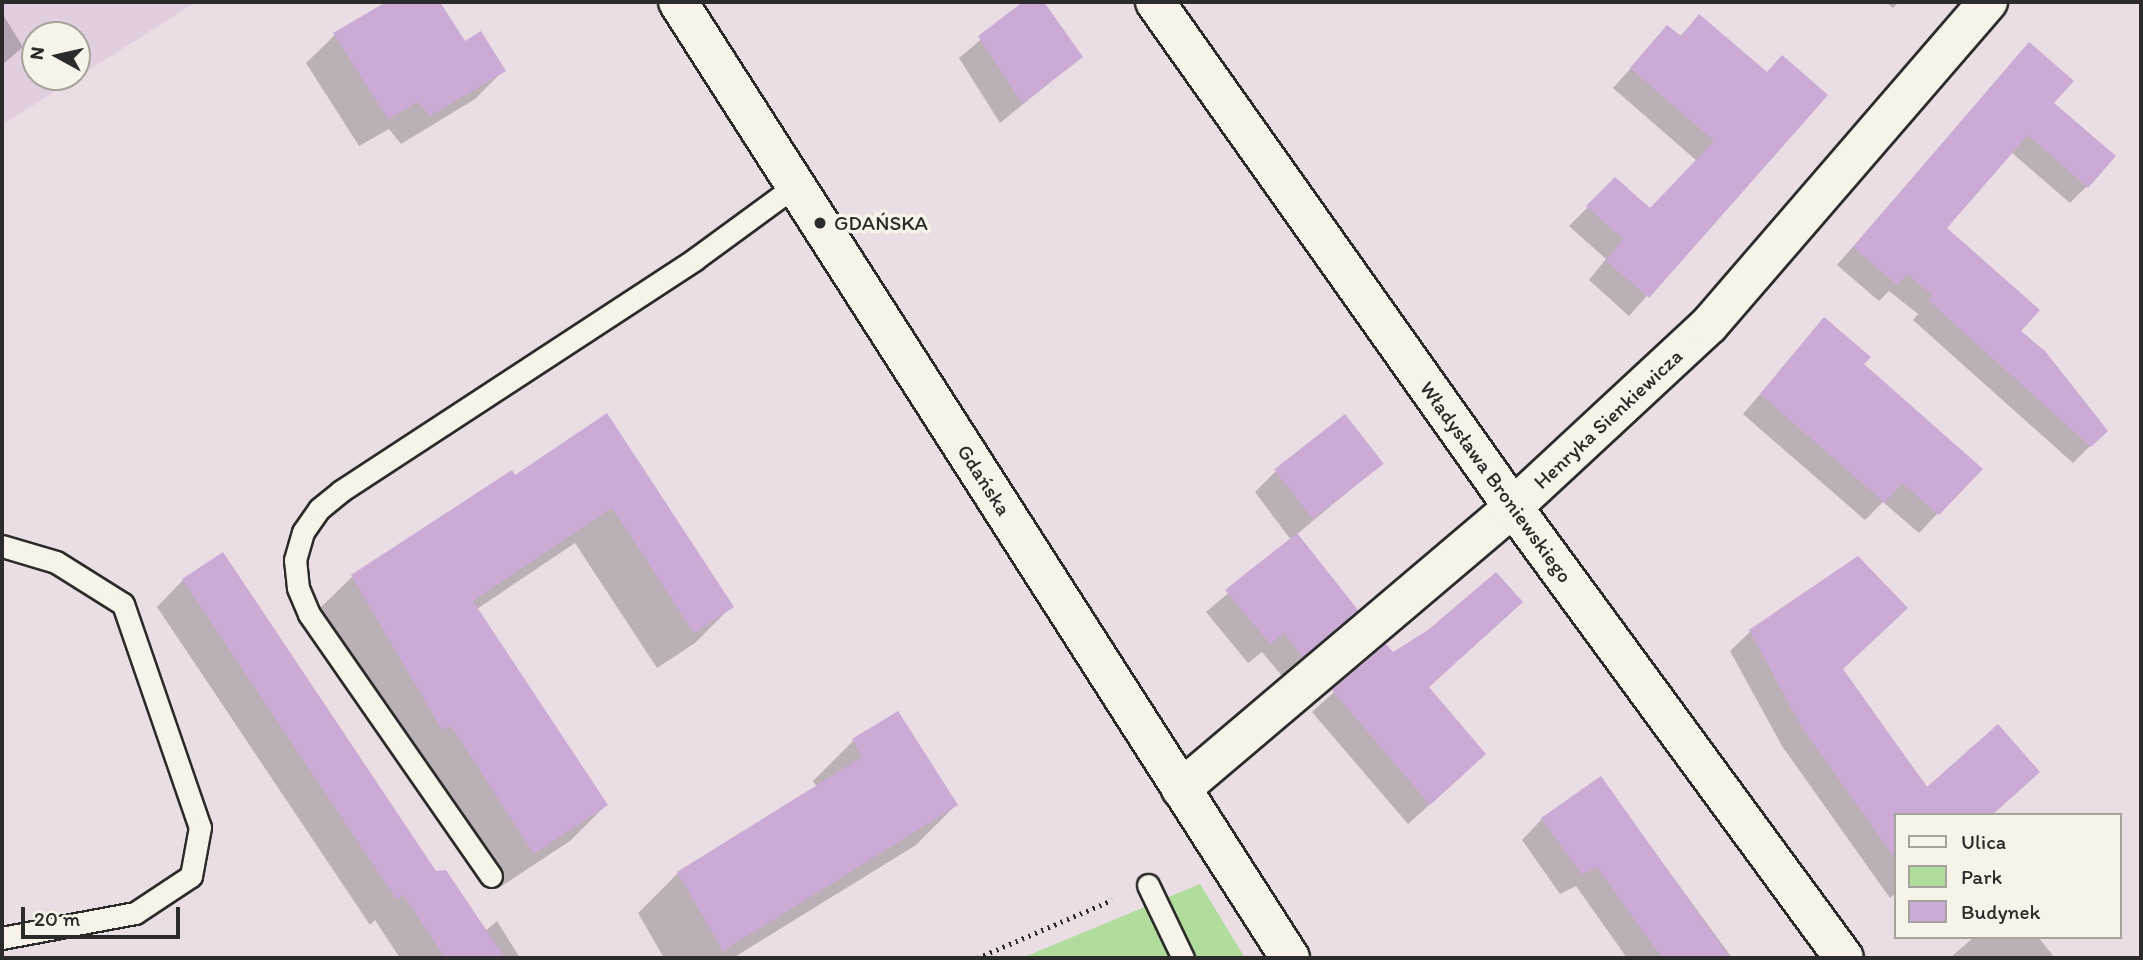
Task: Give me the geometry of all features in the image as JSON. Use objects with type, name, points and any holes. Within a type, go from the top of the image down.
[{"type":"street","name":"Gdańska","points":[[678,2],[1290,958]]},
{"type":"street","name":"Władysława Broniewskiego","points":[[1155,2],[1513,507],[1844,958]]},
{"type":"street","name":"Henryka Sienkiewicza","points":[[1181,789],[1513,507],[1709,325],[1988,2]]},
{"type":"lane","points":[[491,876],[309,614],[298,588],[296,569],[303,532],[319,509],[341,491],[695,259],[796,185]]},
{"type":"lane","points":[[2,546],[55,562],[123,604],[200,827],[191,876],[135,913],[2,938]]},
{"type":"lane","points":[[1148,885],[1183,958]]},
{"type":"path","points":[[977,958],[1148,885]]},
{"type":"shaded area","points":[[2,2],[196,2],[91,69],[91,21],[21,21],[21,91],[56,91],[2,125]]},
{"type":"green space","points":[[1200,884],[1245,958],[1022,958]]},
{"type":"building","points":[[386,2],[440,2],[465,41],[481,31],[506,71],[430,116],[418,102],[388,119],[333,33]]},
{"type":"building","points":[[1023,2],[1044,2],[1083,57],[1022,104],[978,36]]},
{"type":"building","points":[[1699,14],[1767,72],[1782,55],[1828,95],[1649,298],[1606,261],[1623,239],[1586,206],[1615,177],[1650,208],[1714,141],[1630,68],[1667,25],[1681,36]]},
{"type":"building","points":[[2029,42],[2074,81],[2054,103],[2116,156],[2088,188],[2028,135],[1947,228],[2040,310],[2021,331],[2045,351],[2108,431],[2091,447],[1929,301],[1933,296],[1907,274],[1897,285],[1853,247]]},
{"type":"building","points":[[1824,317],[1871,357],[1864,364],[1983,469],[1939,515],[1902,483],[1885,503],[1760,394]]},
{"type":"building","points":[[607,413],[734,607],[694,633],[612,508],[473,601],[608,805],[534,854],[451,726],[442,730],[351,575],[512,470],[515,475]]},
{"type":"building","points":[[1345,414],[1384,464],[1313,519],[1274,469]]},
{"type":"building","points":[[1297,533],[1358,610],[1303,657],[1284,633],[1270,644],[1225,590]]},
{"type":"building","points":[[223,552],[436,871],[446,870],[505,958],[445,958],[403,895],[397,900],[182,579]]},
{"type":"building","points":[[1858,556],[1908,608],[1843,669],[1927,787],[1998,724],[2040,772],[1994,813],[1895,813],[1895,859],[1801,726],[1749,630]]},
{"type":"building","points":[[1496,572],[1523,602],[1429,687],[1486,754],[1430,805],[1332,690],[1386,644],[1393,652],[1428,630]]},
{"type":"building","points":[[898,711],[958,805],[723,951],[677,872],[862,757],[852,739]]},
{"type":"building","points":[[1601,776],[1730,958],[1662,958],[1597,867],[1582,875],[1541,818]]},
{"type":"place","name":"GDAŃSKA","points":[[820,223]]}]
